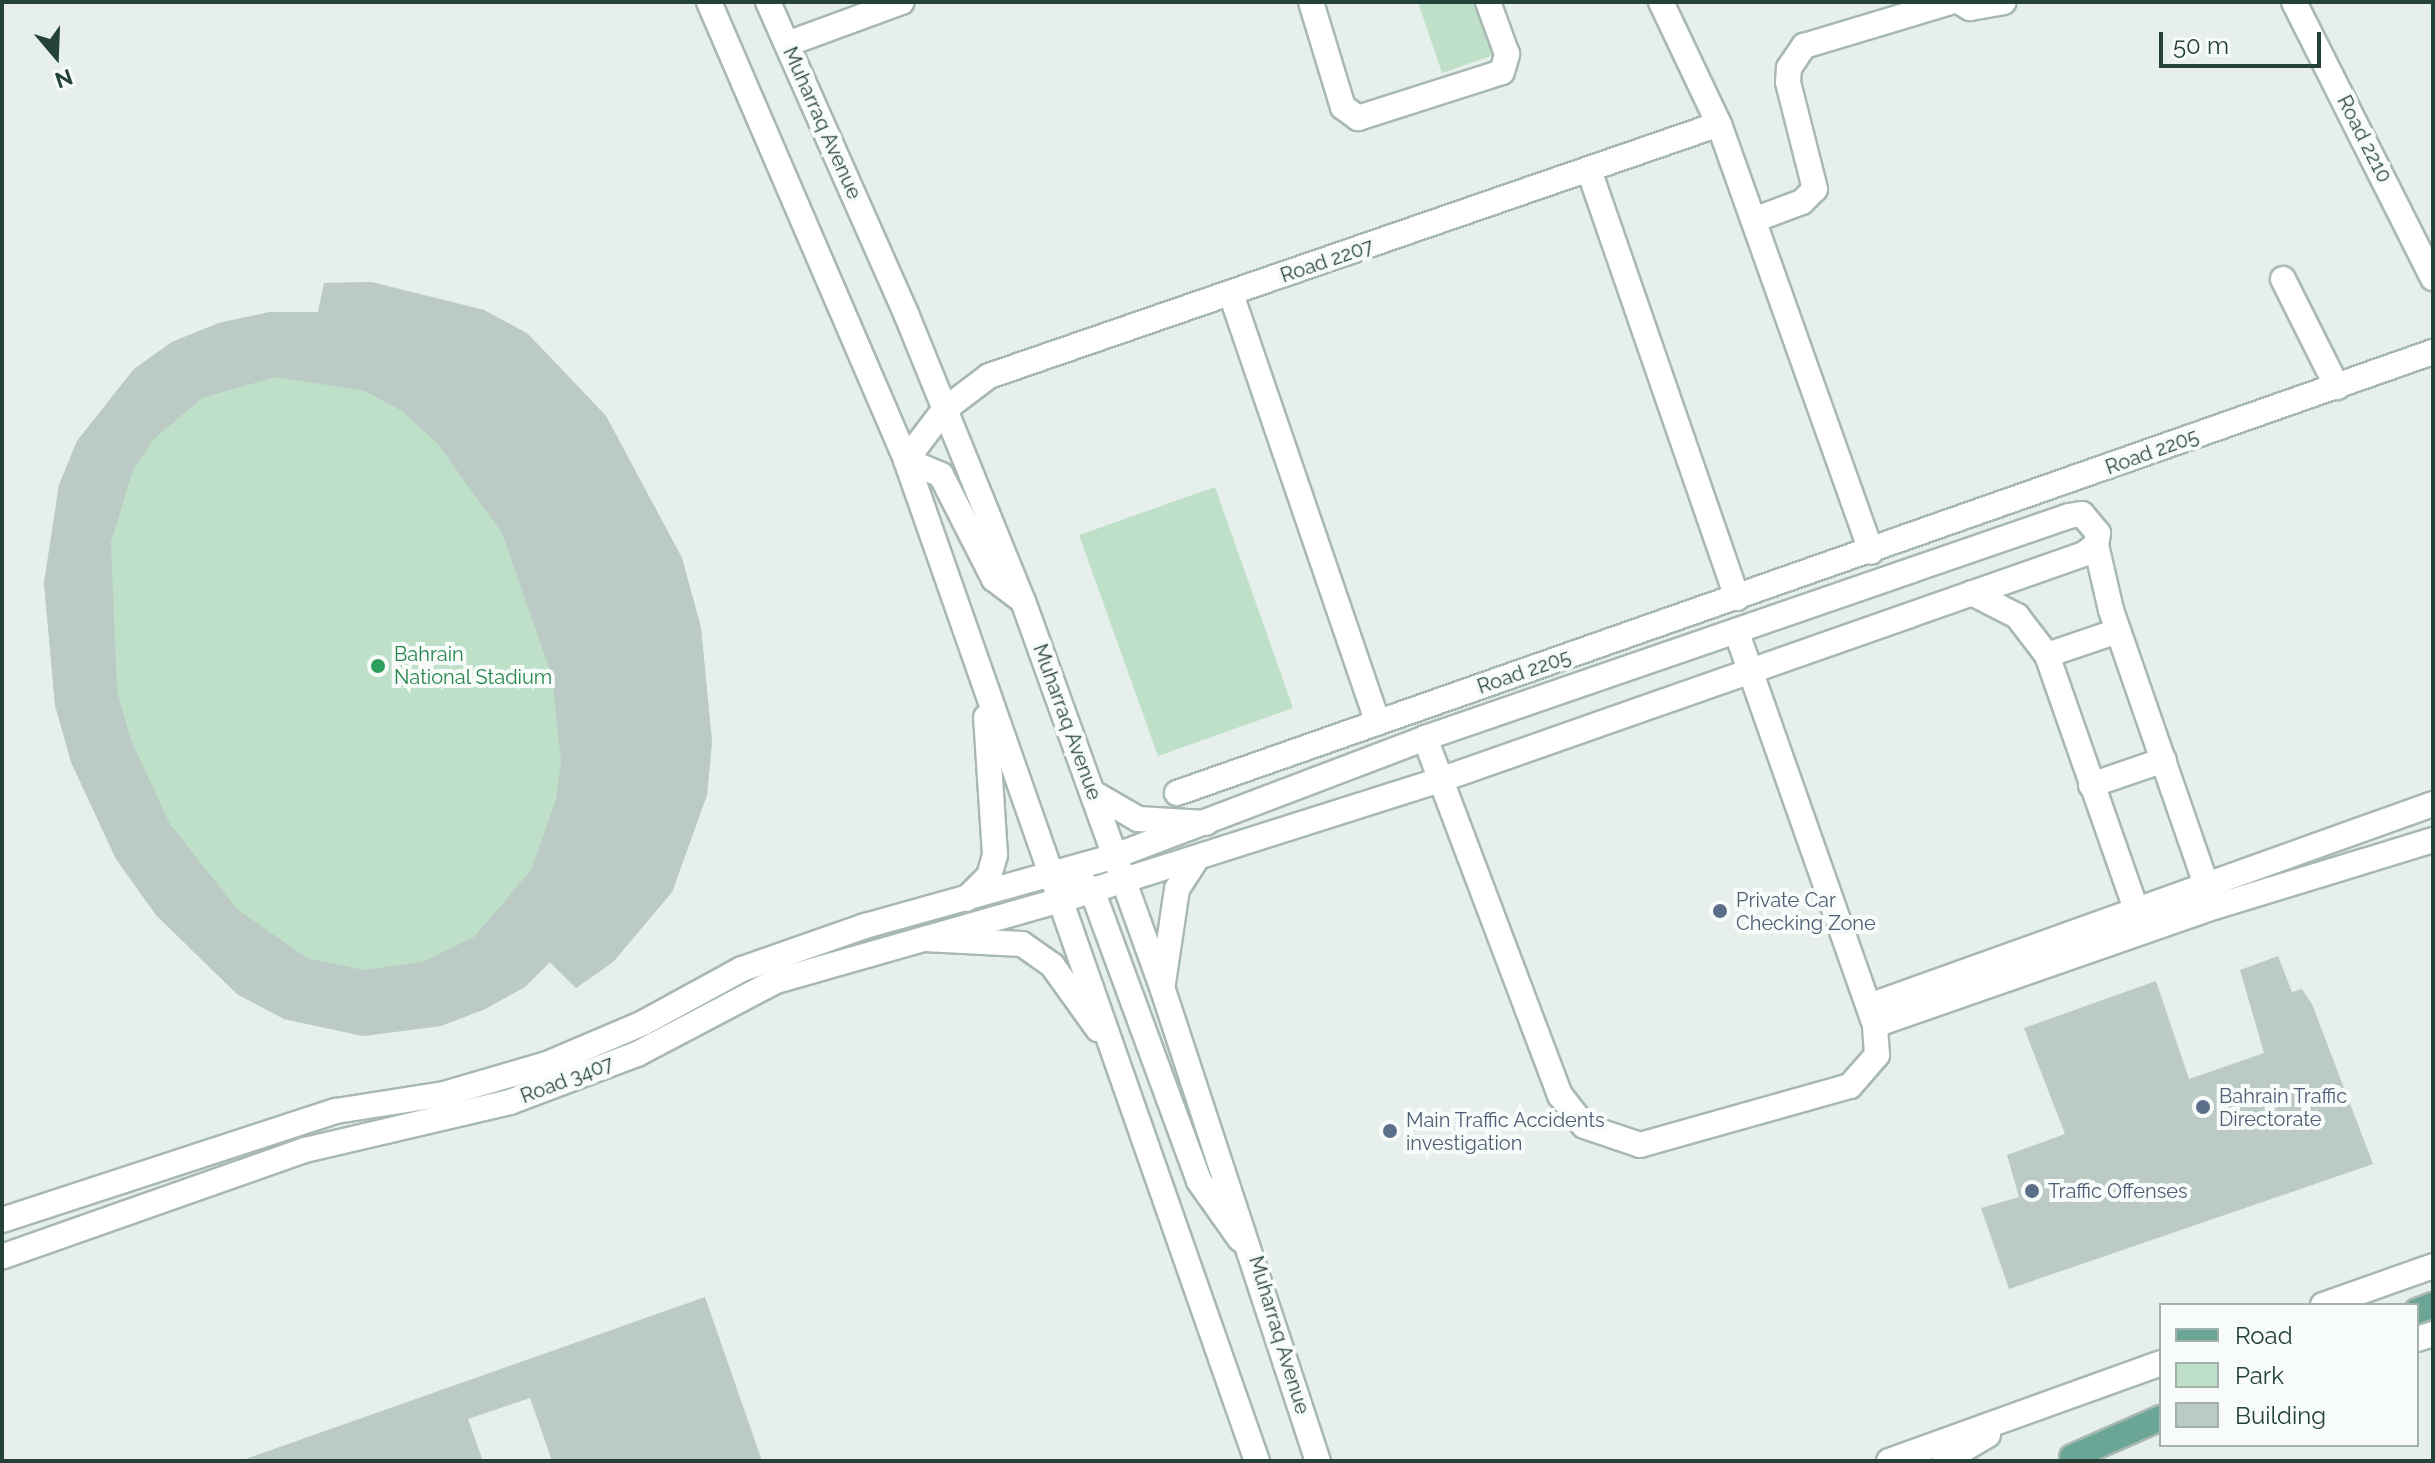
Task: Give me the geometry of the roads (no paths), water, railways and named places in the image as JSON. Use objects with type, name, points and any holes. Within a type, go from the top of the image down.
[{"type":"main road","points":[[2067,1459],[2159,1419]]},
{"type":"street","points":[[709,2],[906,460],[982,683],[1055,873],[1110,1046],[1257,1461]]},
{"type":"street","name":"Muharraq Avenue","points":[[768,2],[1023,601],[1256,1260],[1318,1461]]},
{"type":"street","points":[[787,44],[902,2]]},
{"type":"street","points":[[1311,2],[1343,107],[1358,118],[1502,72],[1507,54],[1488,2]]},
{"type":"street","points":[[1661,2],[1719,124],[1871,552]]},
{"type":"street","points":[[1754,220],[1802,202],[1815,189],[1788,82],[1789,68],[1804,46],[1951,2]]},
{"type":"street","points":[[1960,2],[1970,8],[2003,2]]},
{"type":"street","name":"Road 2210","points":[[2294,2],[2433,278]]},
{"type":"street","name":"Road 2207","points":[[906,460],[944,410],[989,376],[1719,124]]},
{"type":"street","points":[[1589,170],[1737,598]]},
{"type":"street","points":[[2283,279],[2337,387]]},
{"type":"street","points":[[1231,294],[1378,723]]},
{"type":"street","name":"Road 2205","points":[[1177,793],[1871,552],[2433,352]]},
{"type":"street","points":[[906,460],[941,475],[994,579],[1023,601]]},
{"type":"street","name":"Road 3407","points":[[2,1220],[336,1111],[444,1094],[547,1064],[627,1030],[742,969],[1115,856],[1425,738],[2069,516],[2093,521],[2096,545],[1972,593],[1317,822],[1064,899],[776,981],[637,1054],[455,1119],[305,1150],[2,1257]]},
{"type":"street","points":[[2096,545],[2118,631],[2211,897]]},
{"type":"street","points":[[1972,593],[2017,616],[2047,655],[2140,921]]},
{"type":"street","points":[[1425,738],[1560,1095],[1584,1126],[1601,1137],[1652,1143],[1850,1086],[1877,1055],[1872,1016],[1736,631]]},
{"type":"street","points":[[2047,655],[2118,631]]},
{"type":"street","points":[[966,899],[989,876],[997,834],[982,683]]},
{"type":"street","points":[[2091,785],[2164,760]]},
{"type":"street","points":[[1303,782],[1317,801],[1317,822]]},
{"type":"street","points":[[1092,792],[1138,819],[1206,823]]},
{"type":"street","points":[[1872,1016],[2211,897],[2348,837],[2433,804]]},
{"type":"street","points":[[2348,837],[2355,862]]},
{"type":"street","points":[[2211,897],[2433,840]]},
{"type":"street","points":[[1163,990],[1177,889],[1197,858]]},
{"type":"street","points":[[1055,873],[1076,877],[1092,890],[1199,1181],[1256,1260]]},
{"type":"street","points":[[925,939],[1005,939],[1038,953],[1110,1046]]},
{"type":"street","points":[[627,1030],[637,1054]]},
{"type":"street","points":[[2329,1303],[2433,1266]]},
{"type":"street","points":[[1889,1461],[2159,1364]]},
{"type":"street","points":[[1944,1461],[2004,1420]]},
{"type":"street","points":[[2067,1459],[2159,1428]]},
{"type":"place","name":"Bahrain National Stadium","points":[[378,666]]},
{"type":"place","name":"Private Car Checking Zone","points":[[1720,911]]},
{"type":"place","name":"Bahrain Traffic Directorate","points":[[2203,1107]]},
{"type":"place","name":"Main Traffic Accidents investigation","points":[[1390,1131]]},
{"type":"place","name":"Traffic Offenses","points":[[2032,1191]]}]
